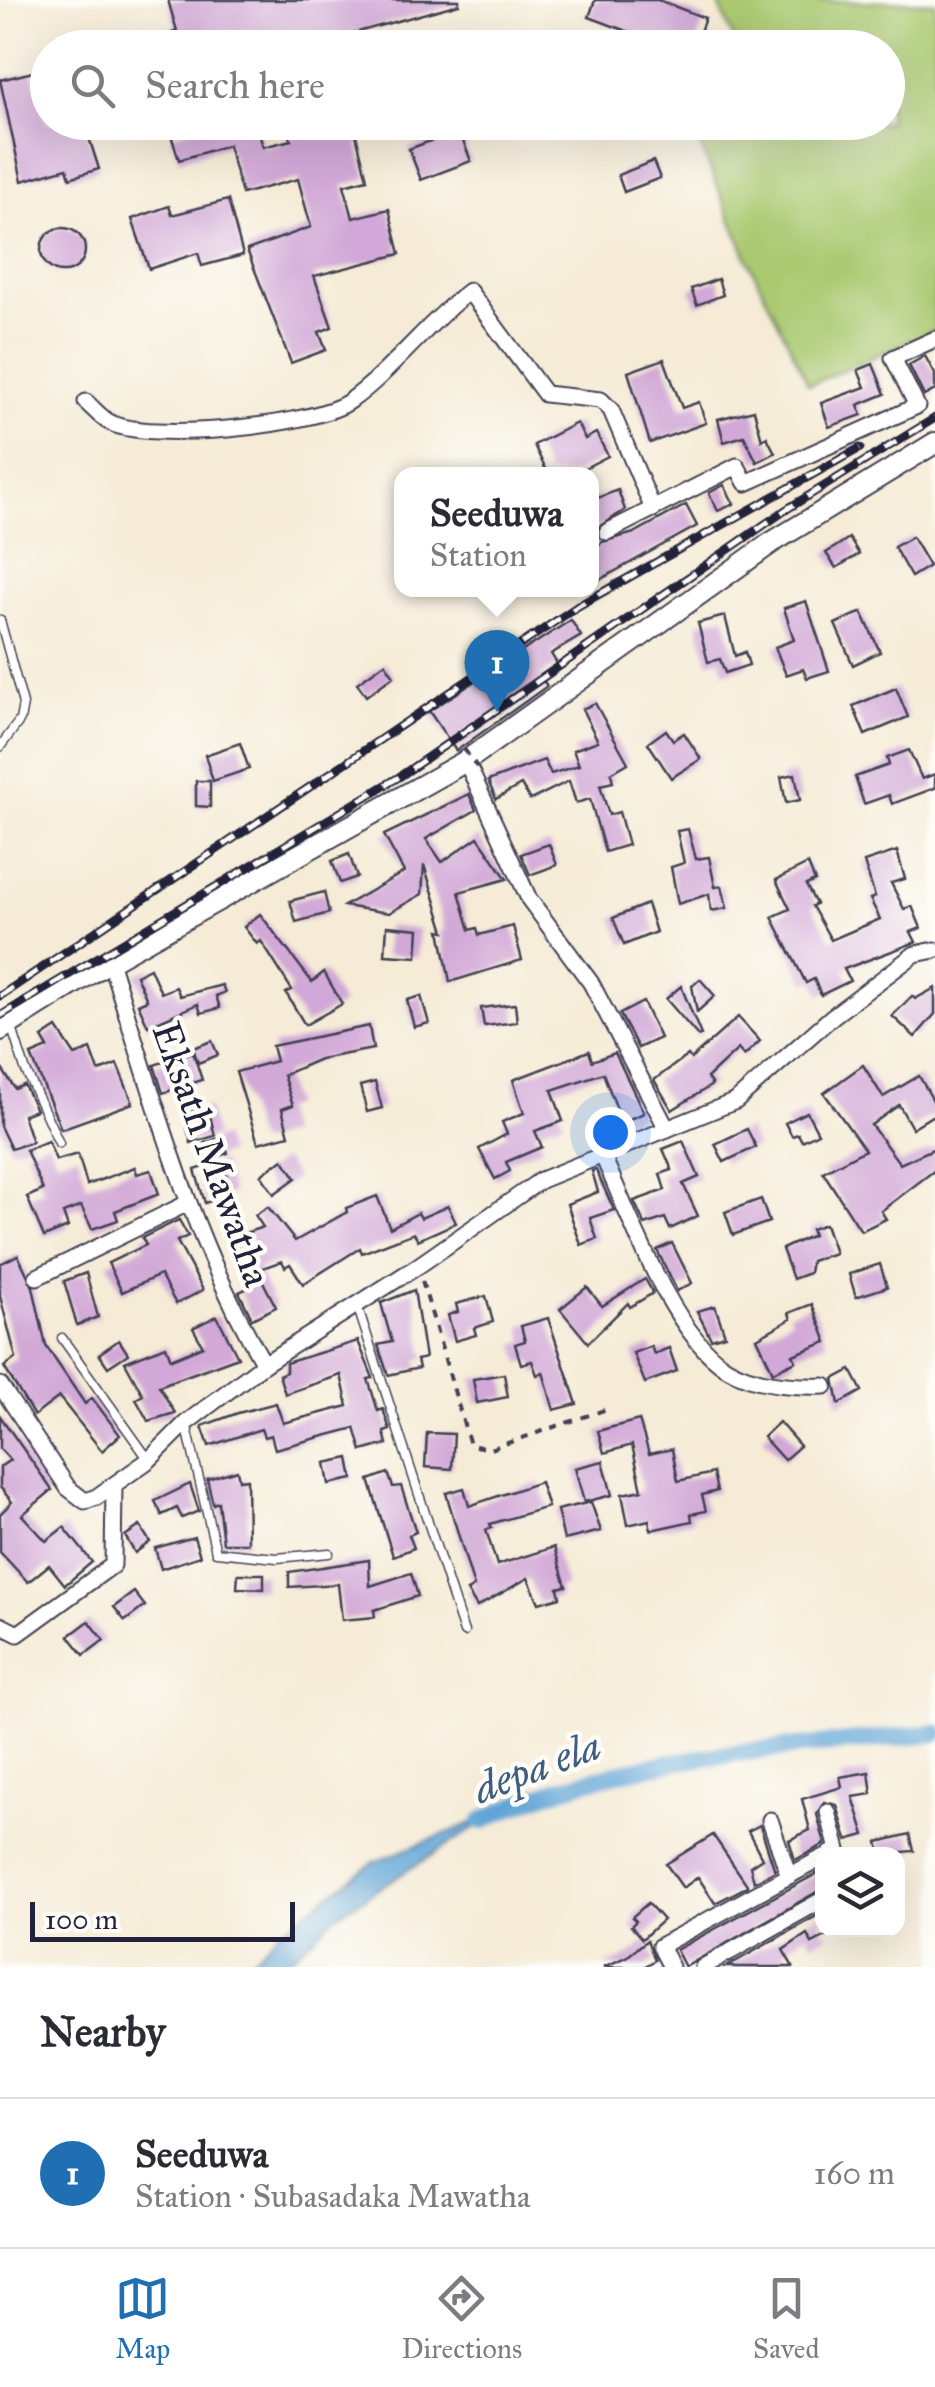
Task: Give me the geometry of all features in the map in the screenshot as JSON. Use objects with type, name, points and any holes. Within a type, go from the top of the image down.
[{"type":"street","points":[[86,402],[110,424],[190,432],[267,426],[348,403],[434,318],[469,291],[545,394],[600,400],[611,410],[653,509]]},
{"type":"street","points":[[607,532],[737,466],[746,483],[916,406],[893,358],[935,339]]},
{"type":"street","points":[[6,1027],[110,961],[469,759],[771,543],[935,443]]},
{"type":"street","points":[[469,759],[529,899],[591,983],[667,1129]]},
{"type":"street","points":[[0,1385],[68,1488],[85,1501],[114,1486],[149,1460],[186,1423],[264,1364],[418,1266],[541,1180],[736,1101],[833,1016],[915,954],[935,950]]},
{"type":"street","name":"Eksath Mawatha","points":[[110,961],[188,1203],[224,1294],[264,1364]]},
{"type":"street","points":[[602,1154],[683,1322],[726,1368],[784,1387],[825,1386]]},
{"type":"street","points":[[37,1277],[188,1203]]},
{"type":"street","points":[[0,1625],[18,1634],[113,1565],[114,1486]]},
{"type":"street","points":[[828,1812],[837,1847]]},
{"type":"street","points":[[770,1820],[789,1876]]},
{"type":"street","points":[[671,1967],[660,1946],[815,1862]]},
{"type":"street","points":[[703,1967],[815,1904]]},
{"type":"lane","points":[[0,620],[22,704],[20,720],[0,747]]},
{"type":"lane","points":[[6,1027],[58,1143]]},
{"type":"lane","points":[[357,1305],[464,1632]]},
{"type":"lane","points":[[62,1338],[149,1460]]},
{"type":"lane","points":[[186,1423],[216,1552],[277,1558],[329,1553]]},
{"type":"path","points":[[418,1266],[470,1445],[490,1449],[607,1409]]},
{"type":"green space","points":[[717,0],[935,2],[935,330],[809,385],[749,262],[698,140],[905,140],[905,30],[730,30]]},
{"type":"water","points":[[500,1812],[337,1915],[281,1967],[244,1967],[280,1931],[372,1863]]},
{"type":"building","points":[[168,0],[459,0],[459,4],[365,30],[177,30]]},
{"type":"building","points":[[595,0],[658,0],[705,18],[701,30],[624,30],[589,17]]},
{"type":"building","points":[[30,73],[30,140],[90,140],[99,169],[70,178],[67,168],[22,181],[0,80]]},
{"type":"building","points":[[173,140],[261,140],[263,147],[291,140],[357,140],[367,179],[344,185],[353,218],[389,209],[400,254],[314,276],[332,327],[319,332],[326,350],[291,363],[247,250],[311,227],[298,179],[242,194],[228,145],[179,160]]},
{"type":"building","points":[[433,140],[463,140],[471,161],[421,180],[409,149]]},
{"type":"building","points":[[653,161],[660,178],[624,192],[618,175]]},
{"type":"building","points":[[228,200],[243,255],[202,266],[198,253],[149,269],[132,219],[169,206],[172,215]]},
{"type":"building","points":[[63,228],[78,235],[85,250],[78,265],[63,272],[48,265],[41,250],[48,235]]},
{"type":"building","points":[[718,279],[723,295],[697,305],[691,289]]},
{"type":"building","points":[[925,356],[935,374],[935,390],[924,396],[909,365]]},
{"type":"building","points":[[664,359],[682,408],[699,402],[706,423],[650,443],[628,372]]},
{"type":"building","points":[[873,364],[885,394],[858,405],[862,415],[829,427],[821,403],[865,387],[858,370]]},
{"type":"building","points":[[754,410],[762,440],[767,437],[775,453],[757,462],[744,436],[724,442],[718,419]]},
{"type":"building","points":[[577,423],[585,439],[596,433],[608,456],[587,467],[545,467],[534,445]]},
{"type":"building","points":[[724,485],[734,504],[718,511],[709,493]]},
{"type":"building","points":[[618,490],[625,510],[599,527],[599,497]]},
{"type":"building","points":[[686,505],[697,526],[599,580],[599,545],[634,533]]},
{"type":"building","points":[[912,537],[929,566],[911,577],[894,547]]},
{"type":"building","points":[[849,538],[859,554],[836,568],[826,553]]},
{"type":"building","points":[[806,601],[829,671],[807,678],[803,669],[786,675],[775,647],[794,640],[784,608]]},
{"type":"building","points":[[862,612],[880,652],[853,665],[835,624]]},
{"type":"building","points":[[725,616],[735,656],[745,652],[749,665],[725,673],[720,659],[708,662],[698,623]]},
{"type":"building","points":[[571,620],[581,636],[551,654],[558,665],[540,676],[547,686],[456,751],[429,711]]},
{"type":"building","points":[[385,663],[394,676],[366,696],[357,683]]},
{"type":"building","points":[[896,688],[908,717],[865,735],[853,706]]},
{"type":"building","points":[[595,703],[628,763],[611,773],[613,782],[600,785],[609,815],[619,812],[628,845],[605,852],[590,799],[576,803],[569,781],[530,800],[521,785],[496,799],[488,781],[544,760],[551,774],[579,765],[573,750],[598,741],[582,709]]},
{"type":"building","points":[[666,730],[673,740],[684,733],[701,759],[671,778],[648,743]]},
{"type":"building","points":[[240,743],[249,769],[213,781],[205,755]]},
{"type":"building","points":[[909,750],[922,779],[935,774],[935,788],[892,804],[889,795],[864,804],[855,777],[889,765],[887,758]]},
{"type":"building","points":[[795,774],[800,800],[786,803],[781,777]]},
{"type":"building","points":[[196,781],[210,781],[210,807],[196,806]]},
{"type":"building","points":[[469,794],[476,810],[426,839],[442,862],[478,837],[507,879],[459,892],[470,930],[477,928],[479,935],[513,926],[522,960],[450,982],[440,930],[445,931],[424,865],[422,894],[389,913],[344,906],[404,872],[384,835]]},
{"type":"building","points":[[688,829],[696,859],[709,857],[715,887],[722,886],[727,908],[711,911],[709,894],[678,904],[671,867],[684,863],[677,831]]},
{"type":"building","points":[[549,844],[557,865],[530,875],[521,854]]},
{"type":"building","points":[[897,851],[905,879],[891,883],[904,909],[912,906],[921,928],[911,932],[916,942],[844,969],[850,981],[821,995],[814,979],[806,983],[772,917],[790,909],[776,880],[808,864],[815,881],[806,885],[816,904],[812,906],[831,940],[880,919],[870,899],[875,897],[864,862]]},
{"type":"building","points":[[349,854],[357,877],[340,883],[332,861]]},
{"type":"building","points":[[324,892],[329,913],[296,922],[290,901]]},
{"type":"building","points":[[647,904],[656,932],[624,945],[613,918]]},
{"type":"building","points":[[260,914],[312,982],[324,972],[342,1004],[305,1025],[286,993],[292,990],[261,941],[257,944],[244,927]]},
{"type":"building","points":[[387,926],[419,929],[417,957],[385,955]]},
{"type":"building","points":[[150,968],[161,993],[176,987],[180,996],[222,985],[225,992],[216,996],[220,1008],[201,1013],[198,1004],[148,1026],[138,1004],[147,1000],[136,975]]},
{"type":"building","points":[[700,979],[715,996],[697,1012],[692,986]]},
{"type":"building","points":[[681,986],[701,1035],[666,999]]},
{"type":"building","points":[[935,988],[935,1014],[915,1037],[892,1016],[912,996],[915,999]]},
{"type":"building","points":[[421,996],[429,1023],[414,1027],[407,1000]]},
{"type":"building","points":[[643,1002],[660,1038],[638,1048],[620,1014]]},
{"type":"building","points":[[515,1004],[517,1022],[484,1026],[481,1008]]},
{"type":"building","points":[[738,1017],[760,1041],[744,1056],[738,1049],[707,1078],[712,1085],[672,1110],[654,1080],[688,1055],[691,1059]]},
{"type":"building","points":[[369,1026],[373,1049],[320,1059],[283,1075],[293,1105],[282,1109],[289,1135],[258,1143],[236,1072],[276,1061],[272,1046]]},
{"type":"building","points":[[57,1028],[75,1055],[91,1049],[99,1071],[117,1064],[133,1103],[61,1129],[31,1055],[48,1048],[42,1038]]},
{"type":"building","points":[[212,1041],[218,1055],[198,1063],[193,1048]]},
{"type":"building","points":[[589,1051],[592,1061],[615,1053],[644,1113],[622,1122],[603,1073],[552,1090],[563,1121],[535,1131],[542,1147],[506,1162],[510,1171],[495,1179],[479,1149],[507,1134],[502,1122],[524,1113],[513,1080]]},
{"type":"building","points":[[193,1052],[202,1080],[163,1093],[154,1065]]},
{"type":"building","points":[[863,1065],[883,1097],[919,1076],[935,1104],[935,1114],[912,1128],[899,1105],[871,1125],[900,1164],[935,1148],[935,1170],[881,1211],[886,1219],[861,1231],[823,1172],[865,1150],[824,1093]]},
{"type":"building","points":[[0,1066],[15,1089],[24,1085],[36,1110],[23,1115],[32,1142],[11,1149],[0,1126]]},
{"type":"building","points":[[375,1082],[382,1108],[367,1112],[360,1086]]},
{"type":"building","points":[[208,1108],[215,1136],[191,1143],[183,1114]]},
{"type":"building","points":[[807,1112],[818,1133],[802,1141],[798,1134],[792,1136],[785,1123]]},
{"type":"building","points":[[747,1129],[756,1147],[724,1162],[715,1144]]},
{"type":"building","points":[[222,1137],[228,1153],[210,1159],[205,1143]]},
{"type":"building","points":[[48,1141],[56,1160],[78,1154],[87,1185],[135,1167],[137,1174],[151,1170],[159,1194],[115,1211],[118,1220],[92,1229],[81,1206],[63,1213],[68,1227],[44,1237],[27,1197],[43,1190],[26,1150]]},
{"type":"building","points":[[683,1141],[699,1177],[683,1184],[698,1216],[670,1229],[665,1218],[645,1225],[634,1201],[665,1190],[660,1174],[672,1170],[663,1149]]},
{"type":"building","points":[[283,1159],[296,1178],[274,1194],[261,1175]]},
{"type":"building","points":[[222,1161],[232,1194],[205,1203],[195,1170]]},
{"type":"building","points":[[596,1170],[614,1210],[590,1218],[597,1239],[581,1245],[567,1204],[598,1192],[592,1171]]},
{"type":"building","points":[[377,1196],[390,1228],[418,1213],[421,1218],[448,1206],[456,1223],[418,1240],[414,1233],[362,1253],[360,1248],[303,1284],[290,1264],[285,1267],[282,1261],[257,1270],[276,1307],[252,1319],[239,1292],[250,1287],[233,1237],[263,1227],[255,1215],[268,1207],[295,1241],[347,1212],[346,1208]]},
{"type":"building","points":[[761,1199],[769,1222],[733,1235],[725,1212]]},
{"type":"building","points":[[179,1220],[188,1236],[177,1241],[203,1290],[176,1304],[160,1275],[122,1292],[108,1263],[146,1245],[142,1238]]},
{"type":"building","points":[[825,1224],[835,1253],[811,1261],[809,1273],[793,1279],[782,1249],[813,1235],[811,1229]]},
{"type":"building","points":[[672,1243],[692,1283],[677,1291],[657,1250]]},
{"type":"building","points":[[18,1255],[33,1287],[46,1346],[85,1404],[92,1398],[120,1435],[102,1451],[59,1397],[34,1416],[4,1367],[16,1358],[0,1296],[0,1264]]},
{"type":"building","points":[[880,1264],[887,1287],[856,1297],[849,1274]]},
{"type":"building","points":[[86,1273],[98,1317],[77,1325],[64,1281]]},
{"type":"building","points":[[645,1279],[653,1293],[630,1307],[628,1303],[588,1343],[560,1309],[587,1287],[602,1306]]},
{"type":"building","points":[[414,1290],[425,1358],[417,1360],[419,1368],[388,1375],[378,1345],[392,1342],[381,1303]]},
{"type":"building","points":[[486,1296],[493,1322],[474,1328],[476,1335],[455,1341],[448,1315],[458,1312],[456,1304]]},
{"type":"building","points":[[812,1304],[827,1342],[793,1355],[796,1361],[773,1372],[757,1338],[791,1319],[789,1313]]},
{"type":"building","points":[[715,1306],[725,1335],[711,1339],[697,1311]]},
{"type":"building","points":[[217,1316],[238,1357],[159,1386],[175,1413],[148,1421],[136,1399],[143,1395],[125,1362],[166,1346],[171,1359],[203,1346],[193,1328]]},
{"type":"building","points":[[548,1318],[577,1404],[554,1410],[543,1372],[537,1375],[532,1361],[521,1364],[515,1344],[525,1341],[521,1326]]},
{"type":"building","points":[[119,1340],[128,1354],[108,1367],[99,1354]]},
{"type":"building","points":[[358,1341],[373,1378],[368,1379],[378,1411],[383,1409],[390,1430],[384,1432],[387,1444],[362,1451],[355,1428],[275,1449],[271,1435],[264,1437],[261,1429],[209,1446],[202,1426],[238,1413],[276,1403],[283,1423],[348,1406],[341,1375],[285,1394],[279,1375],[286,1372],[286,1363]]},
{"type":"building","points":[[651,1346],[654,1354],[669,1348],[677,1371],[645,1383],[633,1353]]},
{"type":"building","points":[[851,1370],[862,1391],[839,1404],[834,1379]]},
{"type":"building","points":[[504,1374],[508,1397],[477,1403],[473,1379]]},
{"type":"building","points":[[0,1416],[52,1490],[22,1515],[46,1541],[64,1527],[92,1562],[65,1585],[49,1565],[28,1582],[0,1552],[0,1514],[12,1502],[0,1487],[0,1467],[10,1460],[0,1449]]},
{"type":"building","points":[[639,1420],[649,1454],[672,1449],[678,1481],[713,1473],[717,1491],[702,1495],[706,1511],[691,1514],[692,1521],[651,1530],[649,1520],[628,1525],[622,1494],[642,1490],[632,1445],[604,1453],[598,1431]]},
{"type":"building","points":[[779,1422],[800,1446],[784,1460],[763,1437]]},
{"type":"building","points":[[427,1433],[454,1434],[452,1469],[425,1467]]},
{"type":"building","points":[[349,1458],[353,1479],[329,1484],[325,1463]]},
{"type":"building","points":[[603,1461],[612,1495],[584,1502],[575,1468]]},
{"type":"building","points":[[237,1470],[239,1480],[247,1479],[248,1543],[223,1543],[218,1502],[213,1504],[207,1479]]},
{"type":"building","points":[[388,1473],[393,1487],[401,1486],[416,1532],[409,1535],[414,1548],[393,1556],[369,1480]]},
{"type":"building","points":[[540,1482],[548,1507],[490,1524],[492,1528],[486,1530],[497,1565],[554,1547],[566,1586],[558,1588],[560,1597],[539,1603],[528,1578],[477,1607],[467,1591],[474,1587],[446,1493],[464,1488],[469,1506]]},
{"type":"building","points":[[190,1484],[199,1511],[182,1518],[177,1508],[162,1515],[155,1501]]},
{"type":"building","points":[[591,1502],[601,1531],[564,1540],[557,1510]]},
{"type":"building","points":[[140,1526],[150,1542],[135,1553],[125,1536]]},
{"type":"building","points":[[194,1537],[200,1556],[161,1569],[155,1548]]},
{"type":"building","points":[[369,1560],[370,1586],[411,1573],[418,1596],[374,1610],[375,1617],[342,1620],[338,1584],[289,1587],[289,1572]]},
{"type":"building","points":[[238,1574],[264,1574],[264,1589],[237,1588]]},
{"type":"building","points":[[134,1592],[145,1606],[125,1621],[114,1607]]},
{"type":"building","points":[[89,1621],[104,1640],[84,1655],[69,1636]]},
{"type":"building","points":[[869,1772],[872,1794],[853,1797],[865,1835],[847,1840],[837,1805],[824,1802],[817,1814],[825,1844],[795,1860],[789,1840],[810,1830],[802,1799],[842,1787],[840,1777]]},
{"type":"building","points":[[760,1825],[775,1871],[754,1882],[750,1866],[762,1858],[748,1831]]},
{"type":"building","points":[[910,1834],[914,1851],[879,1847],[878,1842]]},
{"type":"building","points":[[713,1835],[748,1886],[715,1903],[698,1877],[683,1888],[666,1864]]},
{"type":"building","points":[[815,1875],[815,1893],[685,1967],[676,1950]]},
{"type":"building","points":[[648,1903],[663,1920],[642,1939],[631,1926],[636,1921],[632,1917]]},
{"type":"building","points":[[815,1917],[815,1937],[824,1937],[812,1943],[807,1934],[783,1950],[793,1967],[726,1967]]},
{"type":"building","points":[[647,1940],[655,1960],[644,1967],[603,1967],[627,1957]]},
{"type":"waterway","name":"depa ela","points":[[482,1821],[534,1798],[646,1767],[762,1750],[935,1733]]},
{"type":"railway","points":[[0,1016],[399,777],[787,509],[935,418]]},
{"type":"railway","points":[[599,594],[860,448]]},
{"type":"railway","points":[[0,996],[594,597]]},
{"type":"place","name":"Seeduwa","points":[[497,712]]}]
